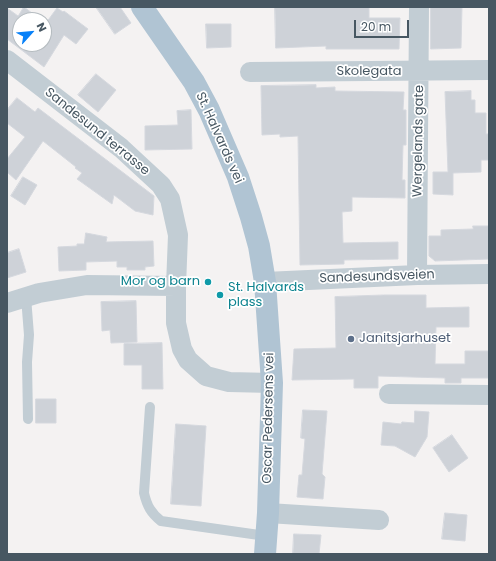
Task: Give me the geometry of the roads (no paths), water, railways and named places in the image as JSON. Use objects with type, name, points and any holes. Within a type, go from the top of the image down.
[{"type":"main road","name":"St. Halvards vei","points":[[142,7],[194,82],[222,138],[251,217],[259,246],[265,282]]},
{"type":"main road","name":"Oscar Pedersens vei","points":[[265,282],[272,383],[266,545]]},
{"type":"street","name":"Wergelands gate","points":[[417,275],[419,7]]},
{"type":"street","name":"Sandesund terrasse","points":[[10,70],[121,148],[161,185],[170,199],[178,235],[176,324],[181,345],[188,360],[206,376],[229,382],[272,383]]},
{"type":"street","name":"Skolegata","points":[[250,72],[419,72],[489,70]]},
{"type":"street","name":"Sandesundsveien","points":[[265,282],[417,275],[489,274]]},
{"type":"street","points":[[7,303],[26,297],[87,285],[176,286]]},
{"type":"street","points":[[389,394],[489,395]]},
{"type":"street","points":[[268,513],[379,520]]},
{"type":"lane","points":[[26,297],[29,335],[27,362],[28,419]]},
{"type":"lane","points":[[150,408],[144,493],[146,504],[152,514],[161,521],[266,545]]},
{"type":"place","name":"Mor og barn","points":[[208,282]]},
{"type":"place","name":"St. Halvards plass","points":[[220,295]]},
{"type":"place","name":"Janitsjarhuset","points":[[351,339]]}]
